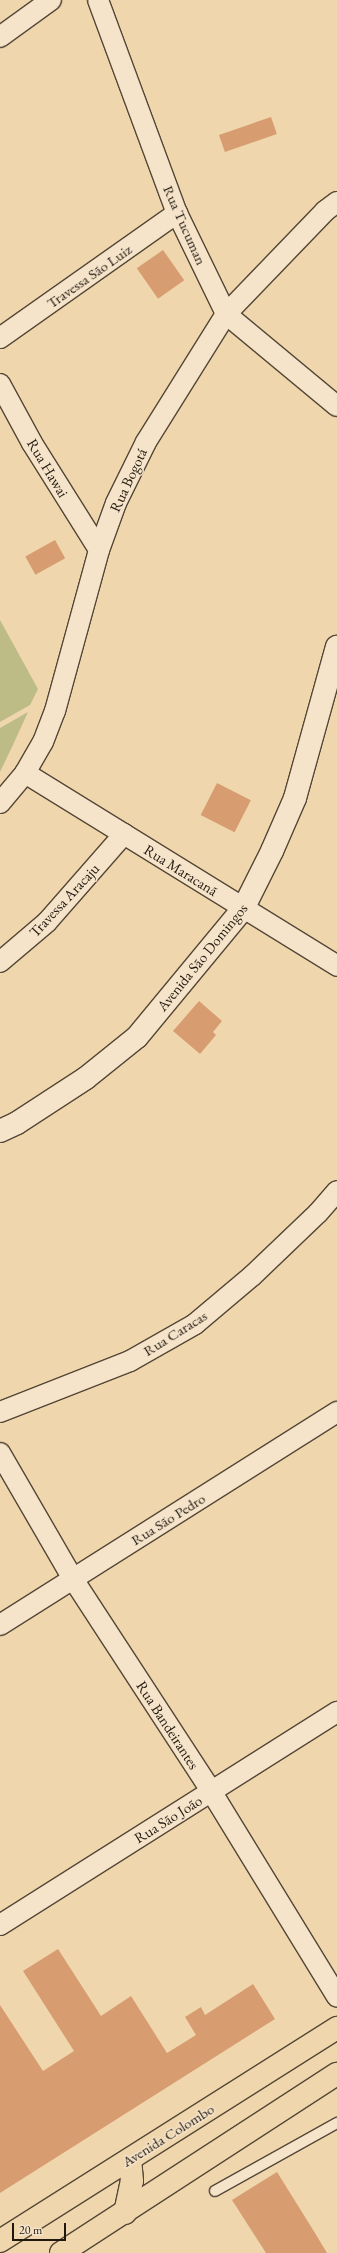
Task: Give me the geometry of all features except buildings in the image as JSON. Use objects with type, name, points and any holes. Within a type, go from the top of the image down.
[{"type":"main road","name":"Avenida Colombo","points":[[0,2242],[337,2028]]},
{"type":"main road","points":[[72,2250],[125,2213],[337,2074]]},
{"type":"main road","points":[[125,2213],[132,2181],[130,2159]]},
{"type":"street","points":[[0,37],[51,0]]},
{"type":"street","name":"Rua Tucuman","points":[[98,0],[177,214],[226,314],[337,406]]},
{"type":"street","name":"Rua Bogotá","points":[[0,803],[25,773],[42,742],[55,711],[99,550],[116,503],[146,442],[226,314],[326,211],[337,202]]},
{"type":"street","name":"Travessa São Luiz","points":[[0,338],[177,214]]},
{"type":"street","name":"Rua Hawai","points":[[0,384],[32,443],[99,550]]},
{"type":"street","name":"Avenida São Domingos","points":[[0,1131],[17,1123],[86,1078],[137,1037],[243,909],[272,851],[294,798],[337,647]]},
{"type":"street","name":"Rua Maracanã","points":[[25,773],[337,966]]},
{"type":"street","name":"Travessa Aracaju","points":[[0,962],[47,922],[124,834]]},
{"type":"street","name":"Rua Caracas","points":[[0,1412],[130,1361],[195,1324],[252,1276],[318,1213],[337,1192]]},
{"type":"street","name":"Rua São Pedro","points":[[0,1625],[337,1412]]},
{"type":"street","name":"Rua Bandeirantes","points":[[2,1459],[74,1579],[211,1792],[337,1997]]},
{"type":"street","name":"Rua São João","points":[[0,1925],[337,1712]]},
{"type":"lane","points":[[214,2191],[337,2123]]},
{"type":"shaded area","points":[[0,620],[38,689],[30,705],[0,722]]},
{"type":"shaded area","points":[[28,712],[12,747],[0,772],[0,728]]}]
